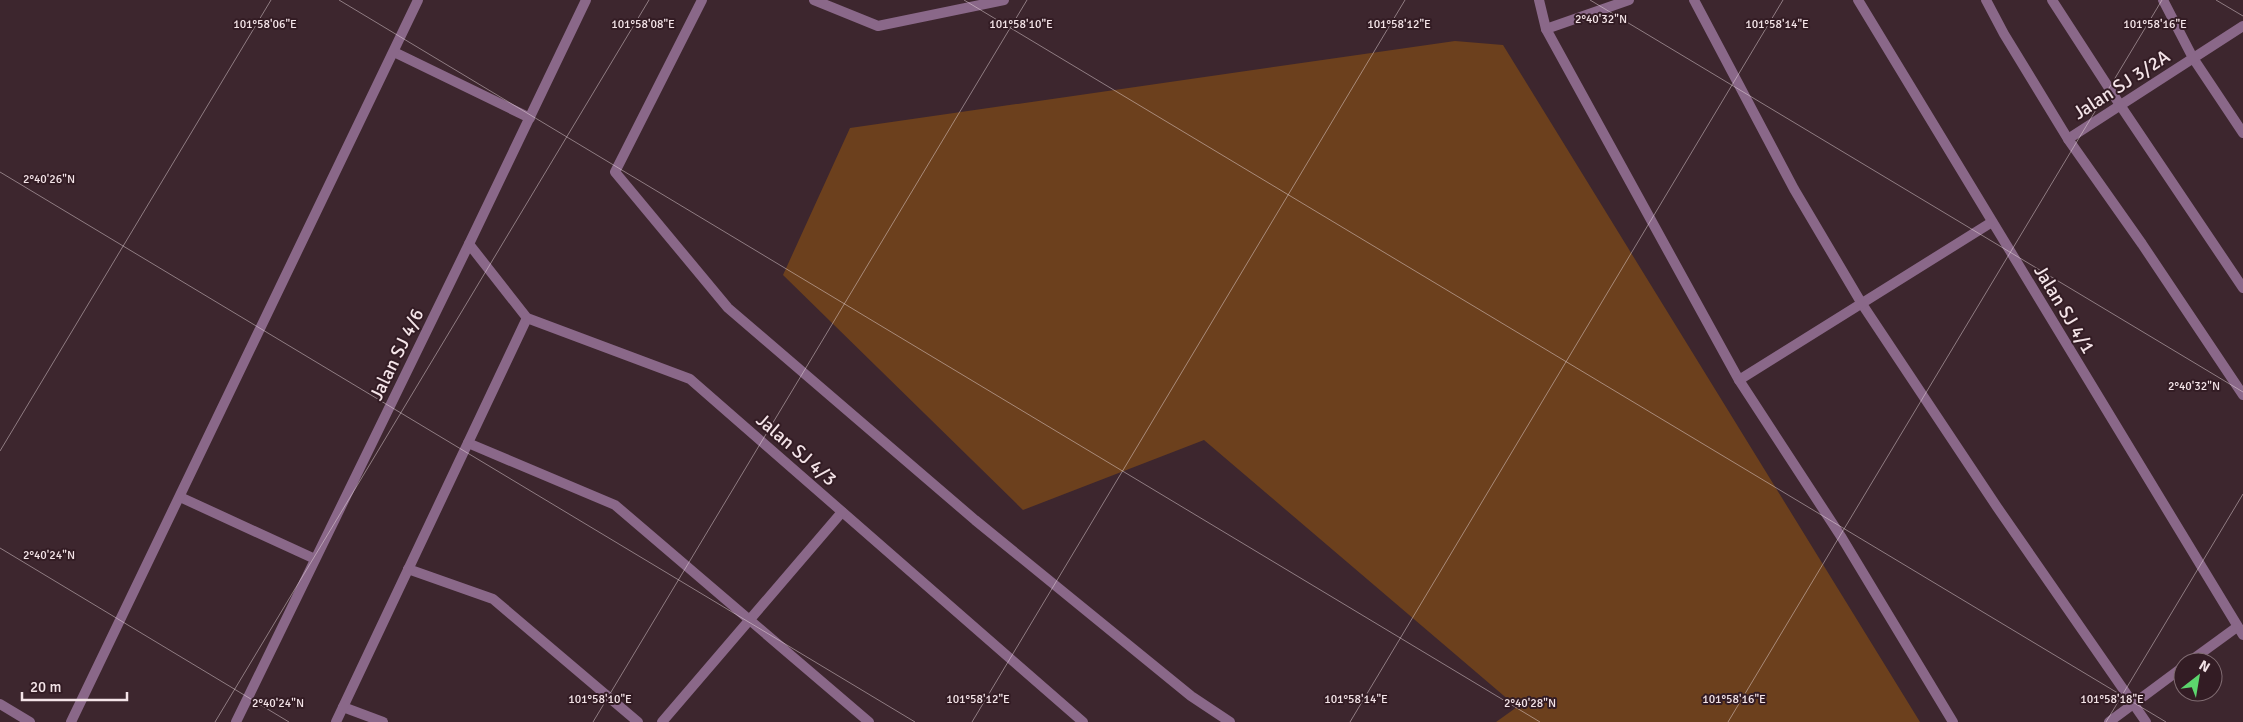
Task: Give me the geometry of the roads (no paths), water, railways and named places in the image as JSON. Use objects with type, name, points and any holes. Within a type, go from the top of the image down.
[{"type":"street","points":[[71,722],[418,0]]},
{"type":"street","name":"Jalan SJ 4/6","points":[[236,722],[586,0]]},
{"type":"street","points":[[702,0],[614,172],[728,308],[975,520],[1191,696],[1230,722]]},
{"type":"street","points":[[814,0],[878,26],[1004,0]]},
{"type":"street","points":[[1539,0],[1546,29],[1739,380],[1842,538],[1953,722]]},
{"type":"street","points":[[1546,29],[1629,0]]},
{"type":"street","points":[[1694,0],[1794,189],[1862,304],[1997,507],[2146,722]]},
{"type":"street","name":"Jalan SJ 4/1","points":[[1858,0],[2240,631]]},
{"type":"street","points":[[1986,0],[2004,34],[2068,139],[2142,244],[2243,395]]},
{"type":"street","points":[[2052,0],[2120,106],[2243,288]]},
{"type":"street","points":[[2163,0],[2193,58],[2243,133]]},
{"type":"street","name":"Jalan SJ 3/2A","points":[[2068,139],[2243,26]]},
{"type":"street","points":[[394,52],[530,118]]},
{"type":"street","points":[[1739,380],[1992,222]]},
{"type":"street","points":[[336,722],[528,318],[469,244]]},
{"type":"street","name":"Jalan SJ 4/3","points":[[528,318],[690,379],[1083,722]]},
{"type":"street","points":[[468,443],[615,505],[869,722]]},
{"type":"street","points":[[180,497],[316,559]]},
{"type":"street","points":[[662,722],[842,512]]},
{"type":"street","points":[[408,570],[493,599],[638,722]]},
{"type":"street","points":[[2206,652],[2240,631]]},
{"type":"street","points":[[2109,722],[2173,674]]},
{"type":"street","points":[[0,704],[30,722]]},
{"type":"street","points":[[343,707],[383,722]]}]
